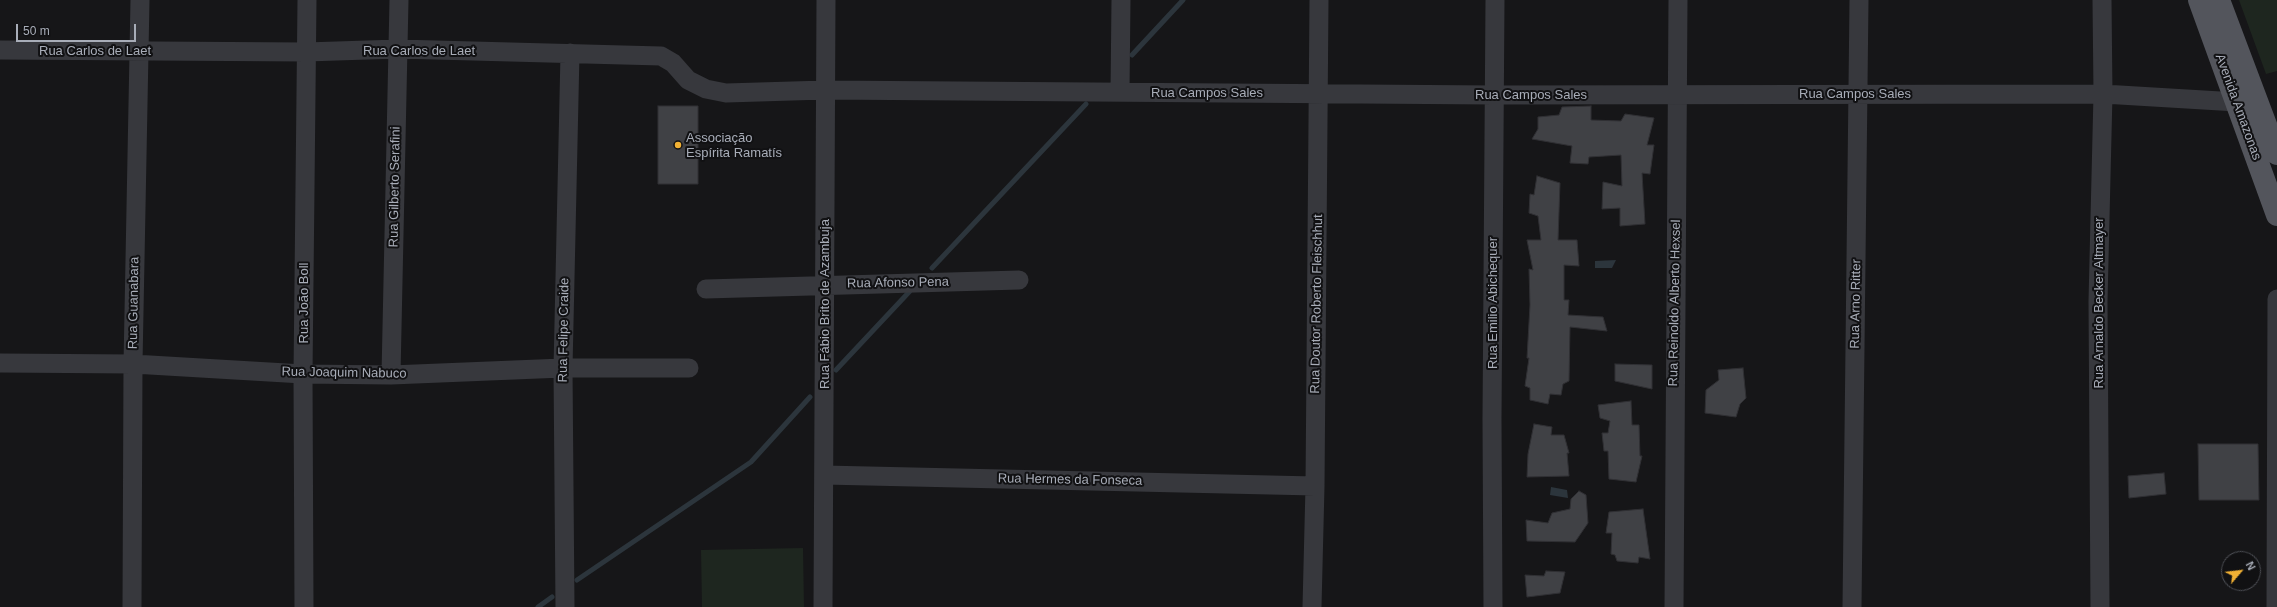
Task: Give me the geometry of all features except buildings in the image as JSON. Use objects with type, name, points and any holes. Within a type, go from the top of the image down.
[{"type":"main road","name":"Avenida Amazonas","points":[[2199,0],[2246,99],[2277,154]]},
{"type":"main road","name":"Avenida Amazonas","points":[[2219,0],[2277,215]]},
{"type":"street","name":"Rua Guanabara","points":[[132,607],[133,364],[140,0]]},
{"type":"street","name":"Rua João Boll","points":[[304,607],[303,374],[307,0]]},
{"type":"street","name":"Rua Gilberto Serafini","points":[[391,375],[399,0]]},
{"type":"street","name":"Rua Fábio Brito de Azambuja","points":[[823,607],[826,284],[826,0]]},
{"type":"street","points":[[1120,0],[1120,92]]},
{"type":"street","name":"Rua Doutor Roberto Fleischhut","points":[[1312,607],[1315,486],[1319,0]]},
{"type":"street","name":"Rua Emilio Abichequer","points":[[1493,607],[1495,0]]},
{"type":"street","name":"Rua Reinoldo Alberto Hexsel","points":[[1674,607],[1678,0]]},
{"type":"street","name":"Rua Arno Ritter","points":[[1852,607],[1859,0]]},
{"type":"street","name":"Rua Arnaldo Becker Altmayer","points":[[2100,607],[2098,301],[2102,94],[2102,0]]},
{"type":"street","name":"Rua Carlos de Laet","points":[[0,50],[306,52],[398,49],[661,56],[673,63],[688,80],[706,89],[726,93],[825,90]]},
{"type":"street","name":"Rua Felipe Craide","points":[[565,607],[563,368],[570,53]]},
{"type":"street","name":"Rua Campos Sales","points":[[825,90],[1494,95],[2102,94],[2246,99]]},
{"type":"street","name":"Rua Afonso Pena","points":[[706,289],[826,284],[1019,280]]},
{"type":"street","points":[[2276,607],[2277,298]]},
{"type":"street","name":"Rua Joaquim Nabuco","points":[[0,363],[133,364],[303,374],[391,375],[563,368],[689,368]]},
{"type":"street","name":"Rua Hermes da Fonseca","points":[[824,475],[1315,486]]},
{"type":"shaded area","points":[[2239,0],[2277,0],[2277,71],[2266,74]]},
{"type":"shaded area","points":[[1616,260],[1612,268],[1595,268],[1595,261]]},
{"type":"shaded area","points":[[1551,487],[1567,490],[1568,498],[1550,495]]},
{"type":"shaded area","points":[[803,548],[804,607],[702,607],[701,550]]},
{"type":"waterway","points":[[1132,55],[1183,0]]},
{"type":"waterway","points":[[932,268],[1086,104]]},
{"type":"waterway","points":[[836,370],[910,291]]},
{"type":"waterway","points":[[577,580],[751,462],[810,397]]},
{"type":"waterway","points":[[538,607],[552,597]]},
{"type":"place","name":"Associação Espírita Ramatís","points":[[678,145]]}]
